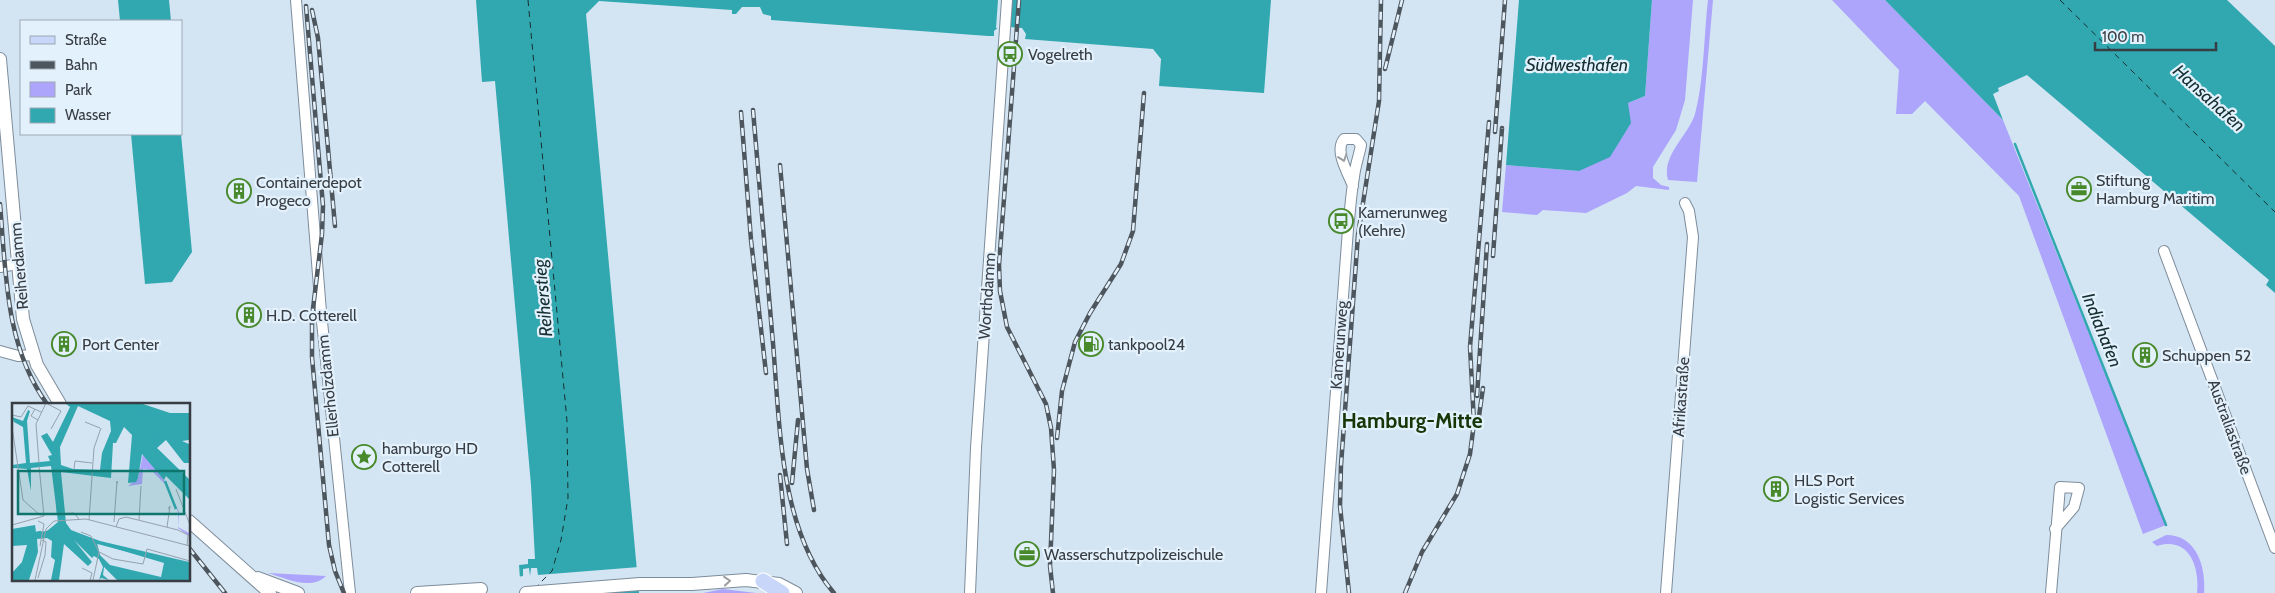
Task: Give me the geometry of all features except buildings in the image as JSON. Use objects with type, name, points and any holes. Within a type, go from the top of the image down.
[{"type":"main road","points":[[763,581],[782,593]]},
{"type":"street","name":"Ellerholzdamm","points":[[296,0],[321,312],[350,593]]},
{"type":"street","name":"Worthdamm","points":[[970,593],[976,448],[1007,0]]},
{"type":"street","name":"Reiherdamm","points":[[0,59],[23,319],[33,355],[48,386],[59,403]]},
{"type":"street","name":"Kamerunweg","points":[[1321,593],[1352,186]]},
{"type":"street","name":"Afrikastraße","points":[[1666,593],[1693,236],[1689,210],[1685,203]]},
{"type":"street","name":"Australiastraße","points":[[2164,251],[2275,548]]},
{"type":"street","points":[[0,267],[18,264]]},
{"type":"street","points":[[0,351],[18,356],[33,355]]},
{"type":"street","points":[[190,522],[270,593]]},
{"type":"street","points":[[2051,593],[2055,530]]},
{"type":"street","points":[[251,576],[298,593]]},
{"type":"street","points":[[526,593],[640,584],[763,581],[779,584],[796,593]]},
{"type":"street","points":[[417,593],[481,589]]},
{"type":"green space","points":[[1652,0],[1693,0],[1685,100],[1676,130],[1653,167],[1653,178],[1661,185],[1669,187],[1669,190],[1636,186],[1627,193],[1586,213],[1543,210],[1537,215],[1502,212],[1506,165],[1579,171],[1628,103],[1645,96]]},
{"type":"green space","points":[[1708,0],[1713,0],[1697,182],[1668,180],[1668,163],[1676,146],[1692,122],[1698,101]]},
{"type":"green space","points":[[1832,0],[1885,0],[2003,120],[2166,525],[2143,534],[2019,196],[1925,101],[1912,114],[1896,114],[1899,70]]},
{"type":"green space","points":[[2166,535],[2177,536],[2192,546],[2201,563],[2204,593],[2197,593],[2197,573],[2190,556],[2185,550],[2177,545],[2157,546],[2152,542]]},
{"type":"green space","points":[[268,573],[326,576],[313,583],[306,583]]},
{"type":"green space","points":[[723,589],[756,593],[703,593]]},
{"type":"water","points":[[118,0],[169,0],[171,20],[120,20]]},
{"type":"water","name":"Reiherstieg","points":[[476,0],[1271,0],[1264,93],[1159,86],[1161,59],[1153,49],[1025,39],[1026,34],[1022,28],[1000,26],[994,31],[994,36],[988,36],[771,20],[771,16],[763,14],[760,7],[742,7],[736,14],[732,14],[732,10],[599,1],[586,14],[639,593],[521,593],[519,565],[528,564],[528,559],[535,559],[531,485],[495,81],[482,82]]},
{"type":"water","name":"Südwesthafen","points":[[1519,0],[1652,0],[1645,96],[1628,103],[1631,123],[1610,157],[1579,171],[1506,165]]},
{"type":"water","name":"Hansahafen","points":[[1885,0],[2227,0],[2275,46],[2275,293],[2266,285],[2269,280],[2027,75],[1998,88],[1999,91],[1993,94],[2003,120]]},
{"type":"water","points":[[131,135],[181,135],[192,252],[172,282],[145,284]]},
{"type":"pier","points":[[998,0],[1012,0],[1010,29],[996,28]]},
{"type":"pier","points":[[639,567],[642,593],[640,591],[519,593],[517,577],[523,576],[523,569],[529,568],[530,576],[531,568],[537,568],[538,575]]},
{"type":"waterway","name":"Indiahafen","points":[[2015,144],[2166,525]]},
{"type":"ferry route","points":[[528,0],[567,421],[568,498],[561,540],[552,571],[538,585],[539,587]]},
{"type":"ferry route","points":[[2060,0],[2275,212]]},
{"type":"railway","points":[[1019,0],[999,265],[1000,291],[1007,327],[1046,404],[1051,428],[1054,470],[1050,566],[1053,593]]},
{"type":"railway","points":[[1349,593],[1340,506],[1341,465],[1358,235],[1379,101],[1381,0]]},
{"type":"railway","points":[[1385,69],[1402,0]]},
{"type":"railway","points":[[1495,132],[1505,0]]},
{"type":"railway","points":[[306,6],[323,206],[322,234],[312,317],[312,357],[329,545],[335,571],[344,593]]},
{"type":"railway","points":[[312,10],[318,38],[335,226]]},
{"type":"railway","points":[[1057,438],[1062,391],[1075,342],[1090,313],[1121,264],[1133,231],[1144,93]]},
{"type":"railway","points":[[753,110],[780,434],[785,469],[791,503],[801,536],[815,566],[834,593]]},
{"type":"railway","points":[[741,112],[751,240],[766,373]]},
{"type":"railway","points":[[1405,593],[1422,552],[1457,494],[1470,454],[1474,423],[1470,347],[1489,122]]},
{"type":"railway","points":[[1493,256],[1502,128]]},
{"type":"railway","points":[[780,165],[807,469],[814,510]]},
{"type":"railway","points":[[0,204],[6,282],[15,333],[33,382],[46,403]]},
{"type":"railway","points":[[1477,396],[1487,244]]},
{"type":"railway","points":[[1478,423],[1483,388]]},
{"type":"railway","points":[[792,483],[798,420]]},
{"type":"railway","points":[[780,475],[787,544]]},
{"type":"railway","points":[[190,549],[225,593]]},
{"type":"place","name":"Vogelreth","points":[[1010,54]]},
{"type":"place","name":"Stiftung Hamburg Maritim","points":[[2079,189]]},
{"type":"place","name":"Containerdepot Progeco","points":[[239,191]]},
{"type":"place","name":"Kamerunweg (Kehre)","points":[[1341,221]]},
{"type":"place","name":"H.D. Cotterell","points":[[249,315]]},
{"type":"place","name":"Port Center","points":[[64,344]]},
{"type":"place","name":"tankpool24","points":[[1091,344]]},
{"type":"place","name":"Schuppen 52","points":[[2145,355]]},
{"type":"place","name":"hamburgo HD Cotterell","points":[[364,457]]},
{"type":"place","name":"HLS Port Logistic Services","points":[[1776,489]]},
{"type":"place","name":"Wasserschutzpolizeischule","points":[[1027,554]]},
{"type":"district","name":"Hamburg-Mitte","points":[[1412,420]]}]
